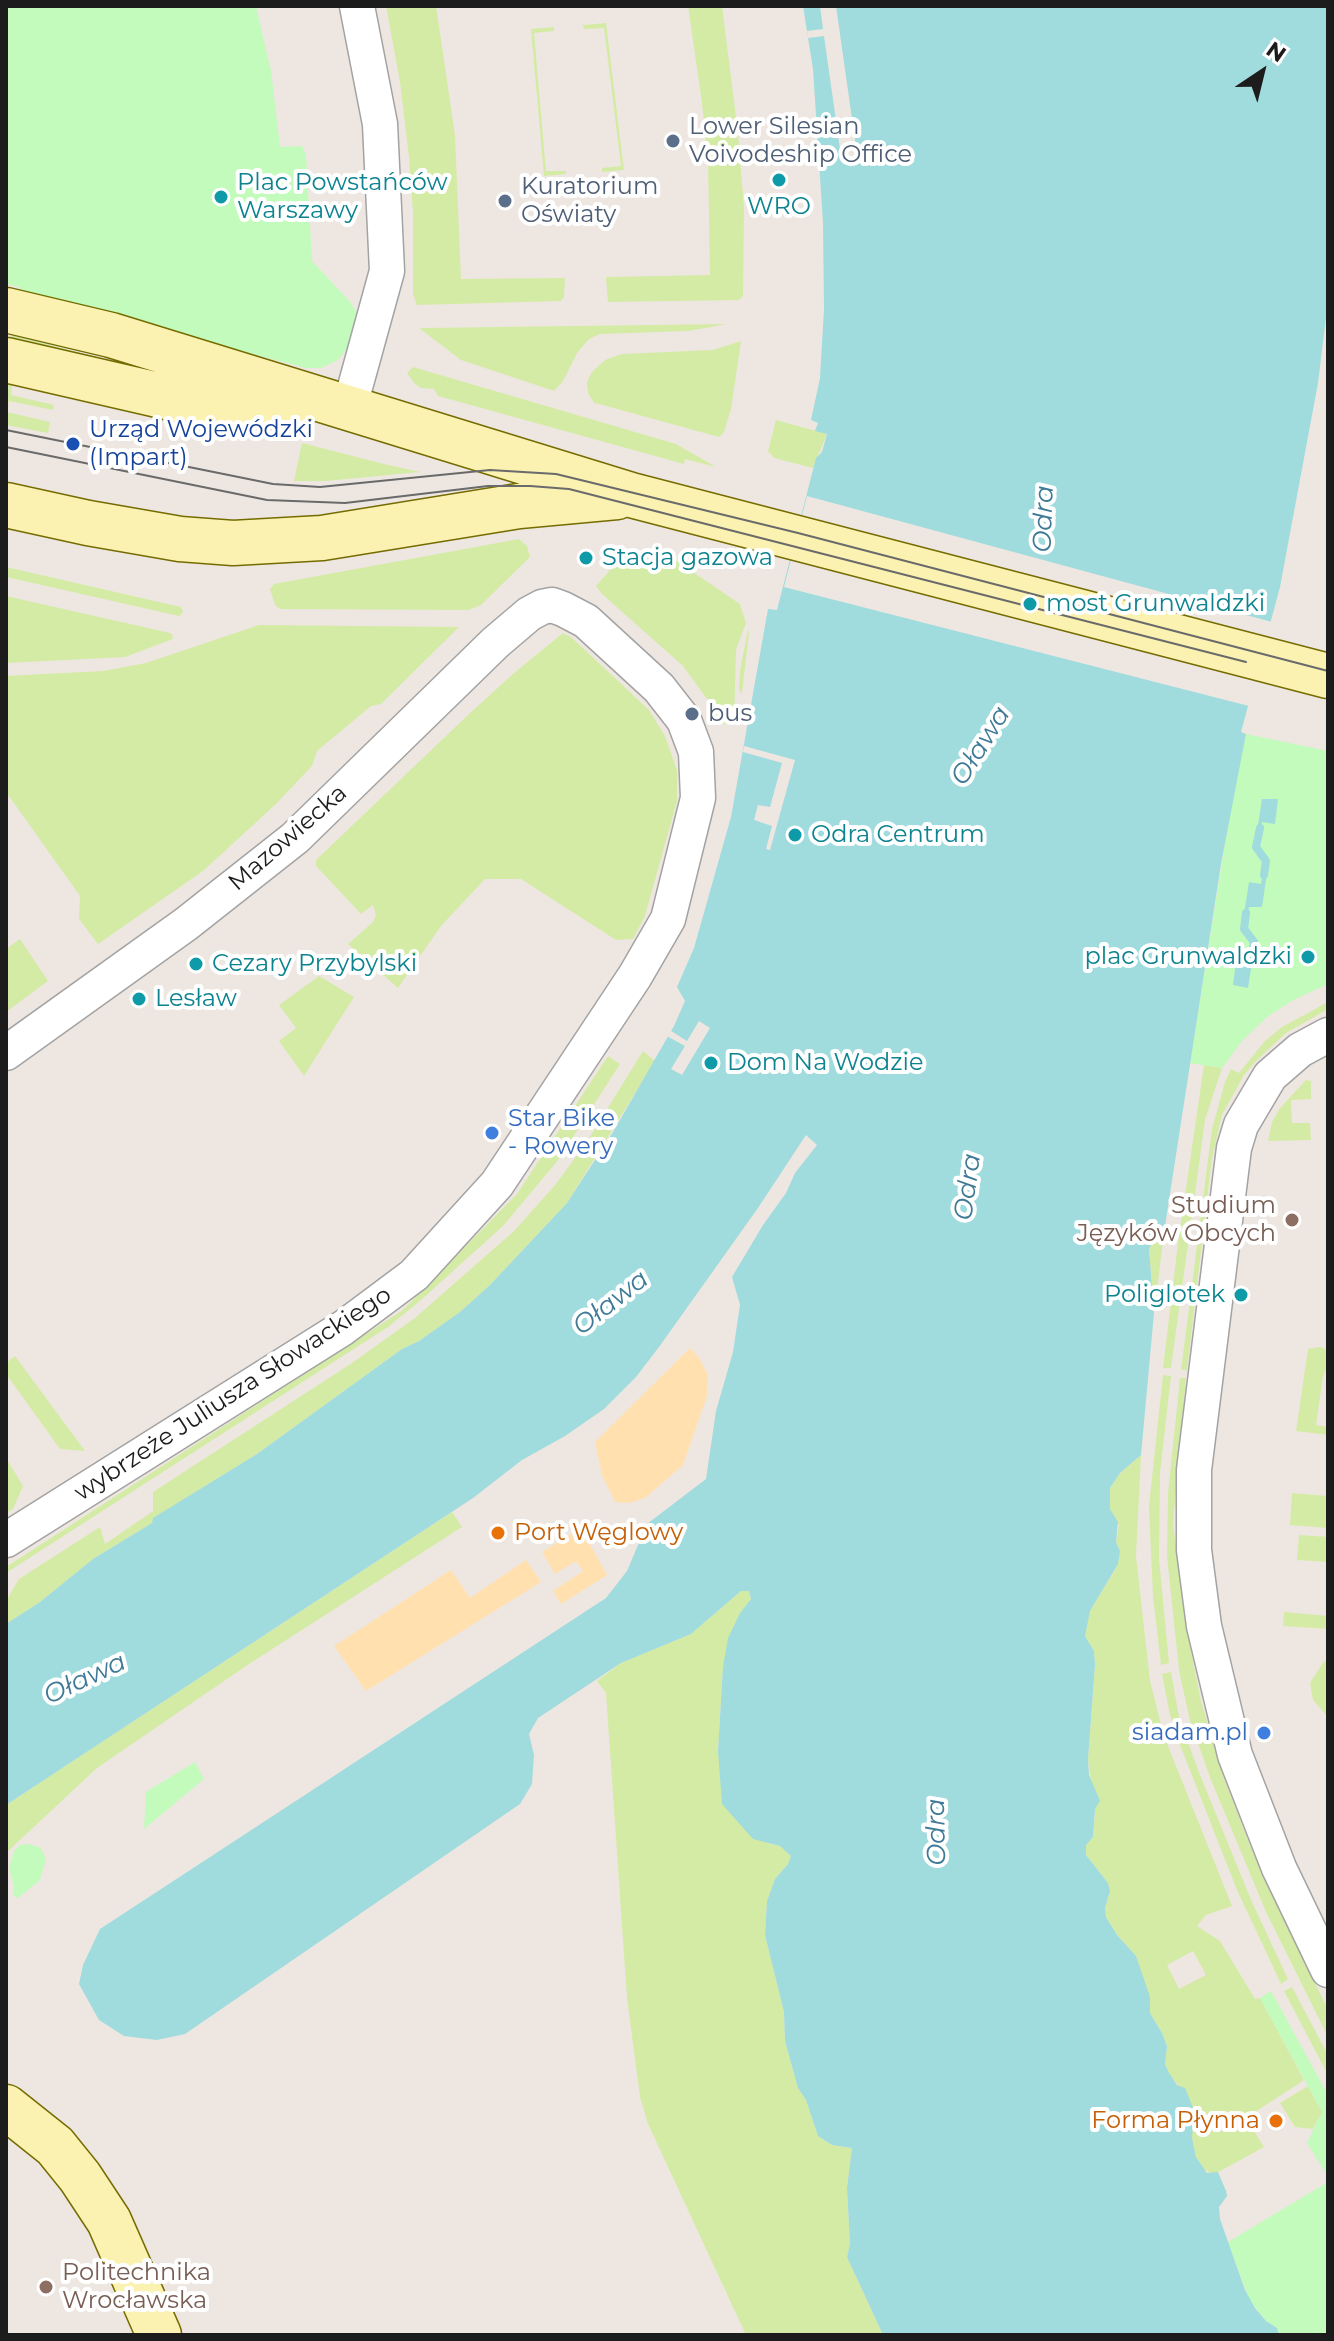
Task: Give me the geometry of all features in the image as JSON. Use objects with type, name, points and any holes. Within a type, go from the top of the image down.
[{"type":"main road","points":[[6,310],[111,335],[631,495],[1328,675]]},
{"type":"main road","points":[[10,361],[193,403],[349,409]]},
{"type":"main road","points":[[6,505],[134,531],[233,543],[322,538],[519,506],[631,495]]},
{"type":"main road","points":[[6,2107],[55,2146],[80,2177],[109,2221],[159,2335]]},
{"type":"street","points":[[349,409],[387,271],[380,124],[357,6]]},
{"type":"street","name":"Mazowiecka","points":[[6,1053],[186,924],[295,838],[495,643],[529,614],[552,605]]},
{"type":"street","name":"wybrzeże Juliusza Słowackiego","points":[[6,1540],[343,1328],[414,1275],[509,1169],[635,976],[668,919],[698,798],[696,752],[684,720],[659,688],[586,621],[575,613],[552,605]]},
{"type":"street","points":[[1328,1035],[1300,1050],[1270,1076],[1241,1125],[1234,1148],[1194,1470],[1194,1550],[1204,1626],[1235,1755],[1279,1868],[1328,1970]]},
{"type":"green space","name":"Plac Powstańców Warszawy","points":[[6,6],[256,6],[271,71],[280,147],[302,146],[306,155],[312,261],[351,303],[358,315],[353,341],[338,360],[321,368],[306,368],[19,293],[19,287],[6,284]]},
{"type":"green space","points":[[386,6],[436,6],[455,135],[461,279],[565,278],[561,301],[417,305],[413,294],[409,157]]},
{"type":"green space","points":[[688,6],[722,6],[744,208],[743,296],[739,300],[608,302],[606,277],[710,275],[708,163]]},
{"type":"green space","points":[[606,23],[624,170],[602,172],[602,168],[621,166],[604,28],[584,29],[583,25]]},
{"type":"green space","points":[[554,27],[554,31],[534,33],[546,171],[566,171],[566,174],[544,176],[531,29]]},
{"type":"green space","points":[[727,324],[688,331],[600,334],[589,339],[577,353],[563,381],[554,391],[461,360],[419,328]]},
{"type":"green space","points":[[12,335],[132,366],[134,369],[11,340]]},
{"type":"green space","points":[[741,341],[731,409],[724,432],[719,437],[594,403],[588,393],[587,382],[592,372],[605,360],[622,354],[713,350]]},
{"type":"green space","points":[[413,367],[676,444],[716,467],[685,459],[684,464],[438,396],[434,389],[421,388],[414,383],[407,373]]},
{"type":"green space","points":[[6,381],[12,385],[11,395],[54,405],[53,410],[9,401],[7,412],[50,422],[48,433],[6,425]]},
{"type":"green space","points":[[776,420],[827,434],[813,468],[774,458],[768,451]]},
{"type":"green space","points":[[302,443],[384,464],[420,472],[294,481]]},
{"type":"green space","points":[[519,539],[527,546],[530,557],[481,605],[469,610],[280,609],[275,605],[270,589],[274,584]]},
{"type":"green space","points":[[665,553],[740,604],[746,623],[736,650],[734,725],[719,723],[707,699],[683,666],[596,586],[610,570],[632,559]]},
{"type":"green space","points":[[6,567],[181,607],[183,612],[179,616],[6,577]]},
{"type":"green space","points":[[6,596],[166,632],[172,634],[173,639],[125,657],[6,663]]},
{"type":"green space","points":[[259,625],[459,627],[381,704],[371,706],[317,751],[312,766],[276,804],[203,871],[98,944],[79,919],[80,896],[6,792],[6,676],[103,671],[146,663]]},
{"type":"green space","points":[[748,630],[742,693],[739,690],[740,670]]},
{"type":"green space","points":[[563,633],[649,710],[665,736],[677,770],[677,801],[645,916],[633,939],[616,940],[521,879],[485,879],[441,926],[398,988],[348,944],[373,922],[376,915],[373,905],[361,914],[316,866],[316,860],[469,714]]},
{"type":"green space","points":[[1246,734],[1328,751],[1328,984],[1293,1000],[1267,1017],[1242,1041],[1222,1068],[1190,1063],[1231,806]]},
{"type":"green space","points":[[20,939],[48,981],[6,1012],[6,949]]},
{"type":"green space","points":[[319,976],[354,997],[304,1076],[279,1041],[296,1028],[279,1005]]},
{"type":"green space","points":[[1328,1002],[1328,1009],[1286,1033],[1256,1061],[1244,1075],[1222,1115],[1212,1158],[1187,1370],[1181,1370],[1212,1129],[1225,1082],[1231,1069],[1239,1073],[1265,1041],[1282,1027]]},
{"type":"green space","points":[[643,1051],[655,1061],[567,1203],[490,1285],[460,1312],[402,1349],[257,1454],[93,1559],[40,1602],[6,1624],[6,1601],[19,1579],[100,1527],[105,1544],[153,1511],[153,1492],[352,1363],[415,1318],[514,1231],[556,1184],[588,1140]]},
{"type":"green space","points":[[608,1056],[620,1064],[559,1159],[503,1226],[421,1300],[388,1327],[6,1573],[6,1567],[403,1310],[517,1194]]},
{"type":"green space","points":[[1204,1065],[1222,1068],[1205,1120],[1171,1368],[1163,1368],[1178,1243]]},
{"type":"green space","points":[[1306,1080],[1311,1081],[1311,1099],[1291,1100],[1292,1123],[1310,1123],[1311,1140],[1268,1141],[1272,1122],[1280,1108]]},
{"type":"green space","points":[[1165,1226],[1154,1313],[1149,1249]]},
{"type":"green space","points":[[1320,1347],[1328,1350],[1328,1365],[1323,1376],[1316,1425],[1328,1427],[1328,1435],[1296,1431],[1308,1349]]},
{"type":"green space","points":[[15,1356],[85,1451],[60,1449],[6,1374],[6,1363]]},
{"type":"green space","points":[[1163,1375],[1171,1376],[1160,1473],[1159,1559],[1169,1663],[1161,1665],[1153,1597],[1149,1506]]},
{"type":"green space","points":[[1180,1378],[1186,1378],[1173,1523],[1184,1616],[1201,1701],[1223,1775],[1249,1843],[1328,2010],[1328,2037],[1266,1912],[1190,1721],[1179,1670],[1167,1556],[1168,1493]]},
{"type":"green space","points":[[1141,1455],[1136,1556],[1150,1681],[1164,1736],[1232,1906],[1206,1915],[1197,1926],[1220,1941],[1255,1999],[1260,1998],[1304,2080],[1246,2118],[1264,2147],[1213,2175],[1204,2169],[1196,2157],[1180,2087],[1165,2064],[1167,2046],[1150,2013],[1136,1956],[1106,1917],[1108,1883],[1086,1855],[1086,1845],[1093,1837],[1095,1812],[1088,1759],[1095,1665],[1094,1651],[1085,1630],[1090,1611],[1116,1568],[1120,1551],[1116,1542],[1119,1525],[1110,1509],[1110,1488],[1120,1473]],"holes":[[[1193,1951],[1206,1975],[1179,1989],[1167,1965]]]},
{"type":"green space","points":[[6,1458],[23,1486],[13,1509],[6,1513]]},
{"type":"green space","points":[[1292,1493],[1328,1496],[1328,1528],[1290,1525]]},
{"type":"green space","points":[[452,1512],[462,1527],[249,1664],[97,1768],[6,1853],[6,1805]]},
{"type":"green space","points":[[1299,1535],[1328,1537],[1328,1562],[1297,1560]]},
{"type":"green space","points":[[741,1591],[749,1591],[751,1599],[740,1613],[729,1638],[723,1667],[718,1751],[767,1843],[780,1846],[791,1856],[775,1879],[767,1901],[765,1935],[784,2012],[785,2041],[798,2088],[806,2100],[818,2136],[832,2145],[852,2148],[847,2188],[850,2244],[847,2257],[883,2335],[746,2335],[648,2124],[640,2097],[627,1998],[606,1693],[597,1681],[621,1663],[691,1634]]},
{"type":"green space","points":[[1284,1612],[1328,1616],[1328,1629],[1283,1626]]},
{"type":"green space","points":[[1324,1661],[1328,1662],[1328,1717],[1313,1700],[1310,1683]]},
{"type":"green space","points":[[1171,1672],[1179,1717],[1200,1775],[1252,1902],[1288,1979],[1281,1984],[1237,1890],[1180,1745],[1162,1674]]},
{"type":"green space","points":[[195,1762],[204,1779],[144,1829],[146,1792]]},
{"type":"green space","points":[[20,1845],[40,1847],[46,1858],[40,1880],[18,1898],[13,1895],[9,1868],[14,1851]]},
{"type":"green space","points":[[1292,1987],[1328,2055],[1328,2075],[1284,1991]]},
{"type":"green space","points":[[1271,1991],[1328,2095],[1328,2177],[1307,2143],[1322,2112],[1260,1998]]},
{"type":"green space","points":[[1308,2086],[1322,2112],[1313,2129],[1295,2127],[1280,2103]]},
{"type":"green space","points":[[1328,2182],[1328,2335],[1279,2335],[1277,2328],[1266,2321],[1249,2299],[1228,2242]]},
{"type":"sand","points":[[690,1348],[708,1375],[707,1396],[683,1465],[645,1498],[629,1503],[615,1502],[602,1475],[595,1442]]},
{"type":"sand","points":[[581,1528],[607,1575],[561,1604],[553,1591],[583,1571],[576,1561],[555,1574],[542,1552]]},
{"type":"sand","points":[[526,1560],[541,1582],[366,1691],[334,1646],[451,1570],[470,1598]]},
{"type":"water","points":[[803,6],[1327,6],[1328,301],[1318,383],[1280,587],[1241,732],[1246,734],[1221,864],[1165,1226],[1149,1249],[1154,1313],[1141,1455],[1120,1473],[1110,1488],[1110,1509],[1118,1522],[1118,1564],[1090,1611],[1085,1636],[1094,1651],[1095,1665],[1089,1775],[1100,1801],[1095,1809],[1093,1837],[1086,1845],[1086,1855],[1108,1883],[1110,1891],[1106,1917],[1136,1956],[1150,1997],[1150,2013],[1167,2046],[1165,2064],[1177,2085],[1185,2088],[1194,2110],[1192,2138],[1196,2157],[1207,2173],[1218,2172],[1226,2191],[1227,2196],[1219,2207],[1220,2219],[1245,2290],[1255,2308],[1277,2328],[1279,2335],[883,2335],[847,2257],[850,2244],[847,2188],[852,2148],[832,2145],[818,2136],[806,2100],[798,2088],[785,2041],[784,2012],[765,1935],[767,1901],[775,1879],[791,1856],[780,1846],[753,1839],[722,1804],[718,1751],[723,1667],[728,1638],[751,1599],[749,1591],[741,1591],[691,1634],[621,1663],[538,1718],[529,1734],[534,1755],[532,1784],[520,1804],[185,2034],[157,2040],[124,2036],[99,2020],[79,1984],[83,1965],[100,1929],[606,1598],[627,1571],[647,1524],[706,1479],[716,1411],[733,1352],[740,1305],[732,1277],[786,1193],[795,1173],[817,1145],[806,1135],[659,1347],[636,1377],[604,1409],[522,1460],[473,1498],[6,1805],[6,1624],[40,1602],[93,1559],[257,1454],[402,1349],[460,1312],[490,1285],[567,1203],[613,1132],[674,1026],[685,1001],[677,987],[694,948],[731,817],[768,609],[777,610],[816,458],[822,452],[827,434],[815,431],[818,423],[811,420],[820,378],[824,309],[823,223],[813,69]]},
{"type":"water","points":[[1262,799],[1278,799],[1275,824],[1262,822],[1260,838],[1256,838]]},
{"type":"water","points":[[1264,865],[1268,866],[1262,907],[1249,907],[1246,922],[1243,921],[1249,882],[1261,884]]},
{"type":"water","points":[[1251,949],[1254,949],[1248,988],[1233,985],[1236,962],[1248,963]]},
{"type":"pier","points":[[820,6],[836,6],[858,161],[842,163],[824,36],[808,38],[807,31],[823,29]]},
{"type":"pier","name":"most Grunwaldzki","points":[[807,496],[1272,622],[1249,706],[784,587]]},
{"type":"pier","points":[[744,746],[795,760],[770,850],[766,849],[772,826],[754,820],[758,805],[770,807],[782,763],[743,752]]},
{"type":"pier","points":[[699,1021],[710,1028],[682,1075],[671,1069],[685,1046],[665,1035],[668,1029],[687,1041]]},
{"type":"waterway","points":[[1260,828],[1256,847],[1266,861],[1264,875]]},
{"type":"waterway","points":[[1246,913],[1244,929],[1254,942],[1251,956]]},
{"type":"tram line","points":[[6,430],[273,484],[320,487],[490,470],[556,474],[798,533],[1328,671]]},
{"type":"tram line","points":[[6,447],[267,500],[345,503],[488,486],[569,489],[1246,662]]},
{"type":"place","name":"Lower Silesian Voivodeship Office","points":[[673,141]]},
{"type":"place","name":"WRO","points":[[779,180]]},
{"type":"place","name":"Plac Powstańców Warszawy","points":[[221,197]]},
{"type":"place","name":"Kuratorium Oświaty","points":[[505,201]]},
{"type":"place","name":"Urząd Wojewódzki (Impart)","points":[[73,444]]},
{"type":"place","name":"Stacja gazowa","points":[[586,558]]},
{"type":"place","name":"most Grunwaldzki","points":[[1030,604]]},
{"type":"place","name":"bus","points":[[692,714]]},
{"type":"place","name":"Odra Centrum","points":[[795,835]]},
{"type":"place","name":"plac Grunwaldzki","points":[[1308,957]]},
{"type":"place","name":"Cezary Przybylski","points":[[196,964]]},
{"type":"place","name":"Lesław","points":[[139,999]]},
{"type":"place","name":"Dom Na Wodzie","points":[[711,1063]]},
{"type":"place","name":"Star Bike - Rowery","points":[[492,1133]]},
{"type":"place","name":"Studium Języków Obcych","points":[[1292,1220]]},
{"type":"place","name":"Poliglotek","points":[[1241,1295]]},
{"type":"place","name":"Port Węglowy","points":[[498,1533]]},
{"type":"place","name":"siadam.pl","points":[[1264,1733]]},
{"type":"place","name":"Forma Płynna","points":[[1276,2121]]},
{"type":"place","name":"Politechnika Wrocławska","points":[[46,2287]]},
{"type":"water label","name":"Odra","points":[[1044,519]]},
{"type":"water label","name":"Oława","points":[[981,746]]},
{"type":"water label","name":"Odra","points":[[968,1187]]},
{"type":"water label","name":"Oława","points":[[611,1303]]},
{"type":"water label","name":"Oława","points":[[85,1679]]},
{"type":"water label","name":"Odra","points":[[937,1832]]}]
